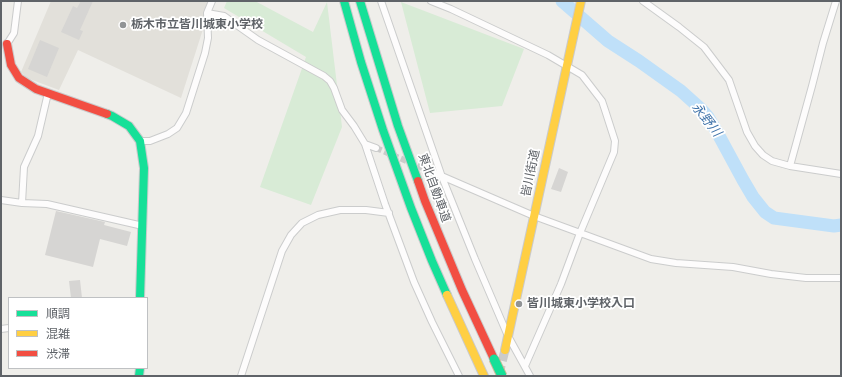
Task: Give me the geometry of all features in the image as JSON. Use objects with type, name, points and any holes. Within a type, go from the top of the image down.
[{"type":"main road","points":[[344,1],[380,123],[411,208],[432,261],[484,376]]},
{"type":"main road","name":"東北自動車道","points":[[360,1],[398,126],[426,201],[462,290],[502,376]]},
{"type":"main road","name":"皆川街道","points":[[505,350],[581,1]]},
{"type":"main road","points":[[7,44],[11,64],[19,78],[36,89],[112,116],[129,126],[140,141],[144,168],[140,297]]},
{"type":"street","points":[[7,44],[14,32],[18,1]]},
{"type":"street","points":[[140,141],[150,141],[168,134],[177,128],[186,113],[205,53],[208,38],[207,13],[212,1]]},
{"type":"street","points":[[381,1],[442,177],[508,336],[530,376]]},
{"type":"street","points":[[431,1],[567,64],[582,75],[602,101],[615,142],[614,152],[580,233],[561,284],[525,366]]},
{"type":"street","points":[[643,1],[704,47],[729,80],[748,132],[755,146],[763,155],[772,161],[790,166],[841,174]]},
{"type":"street","points":[[790,166],[823,43],[836,1]]},
{"type":"street","points":[[207,13],[224,16],[258,40],[324,76],[330,81],[342,110],[365,144],[414,282],[459,376]]},
{"type":"street","points":[[22,203],[24,166],[38,136],[48,93]]},
{"type":"street","points":[[365,144],[376,148]]},
{"type":"street","points":[[430,171],[534,216],[651,258],[665,261],[733,267],[771,274],[806,278],[841,278]]},
{"type":"street","points":[[1,200],[47,204],[143,226]]},
{"type":"street","points":[[241,376],[282,251],[291,235],[302,223],[318,215],[340,210],[366,210],[389,213]]},
{"type":"shaded area","name":"栃木市立皆川城東小学校","points":[[51,1],[212,1],[181,98],[78,50],[59,90],[27,78],[21,72]]},
{"type":"green space","points":[[227,1],[255,1],[313,32],[327,2],[342,127],[311,205],[260,187],[306,57],[224,8]]},
{"type":"green space","points":[[401,2],[524,49],[502,106],[430,113]]},
{"type":"building","points":[[81,1],[93,1],[80,30],[83,31],[79,40],[61,32],[73,6],[77,8]]},
{"type":"building","points":[[40,40],[59,48],[47,77],[28,69]]},
{"type":"building","points":[[559,168],[568,172],[561,192],[551,189]]},
{"type":"building","points":[[56,211],[105,222],[104,225],[131,232],[127,246],[100,239],[93,267],[45,255]]},
{"type":"building","points":[[80,280],[82,297],[71,297],[69,281]]},
{"type":"waterway","name":"永野川","points":[[562,1],[608,41],[681,91],[701,109],[717,132],[753,197],[765,212],[774,218],[834,226],[841,225]]},
{"type":"tunnel","points":[[376,148],[430,171]]},
{"type":"tunnel","points":[[499,374],[505,350]]},
{"type":"traffic: fast","points":[[344,1],[361,62],[383,130],[411,208],[447,295]]},
{"type":"traffic: fast","points":[[360,1],[398,126],[418,181]]},
{"type":"traffic: fast","points":[[107,114],[129,126],[140,141],[144,168],[140,297]]},
{"type":"traffic: fast","points":[[494,359],[502,376]]},
{"type":"traffic: fast","points":[[139,376],[140,369]]},
{"type":"traffic: slow","points":[[505,350],[581,1]]},
{"type":"traffic: slow","points":[[447,295],[484,376]]},
{"type":"traffic: jam","points":[[7,44],[11,65],[19,78],[36,89],[107,114]]},
{"type":"traffic: jam","points":[[418,181],[462,290],[494,359]]},
{"type":"place","name":"栃木市立皆川城東小学校","points":[[123,25]]},
{"type":"place","name":"皆川城東小学校入口","points":[[519,304]]}]
